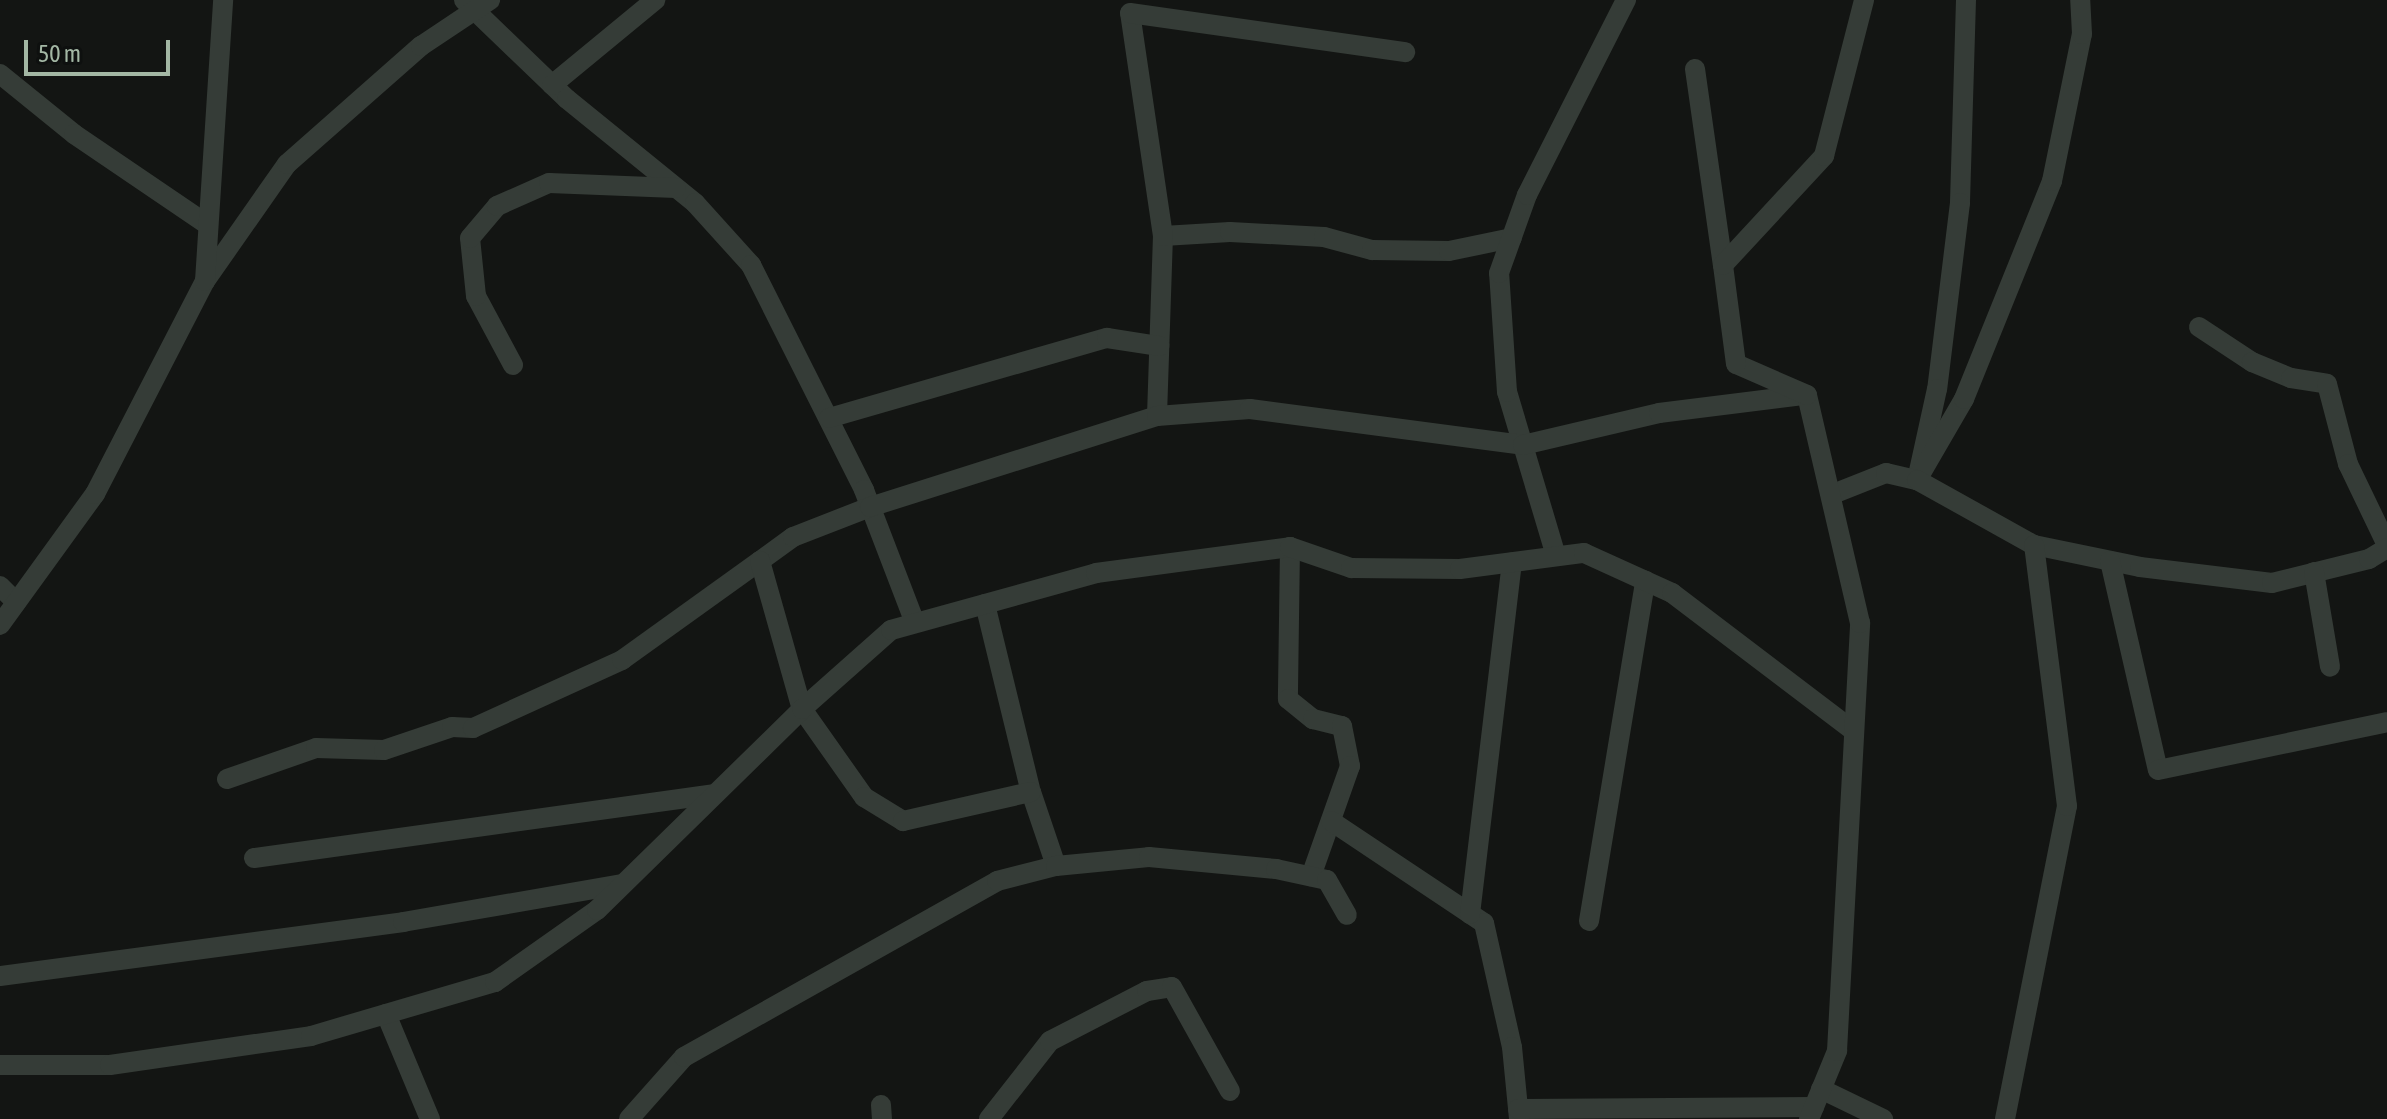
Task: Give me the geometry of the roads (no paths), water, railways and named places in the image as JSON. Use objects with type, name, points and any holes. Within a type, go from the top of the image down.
[{"type":"street","points":[[205,281],[223,0]]},
{"type":"street","points":[[552,85],[655,0]]},
{"type":"street","points":[[1556,556],[1507,392],[1499,273],[1527,195],[1626,0]]},
{"type":"street","points":[[1723,265],[1824,156],[1864,0]]},
{"type":"street","points":[[1917,480],[1937,389],[1960,203],[1966,0]]},
{"type":"street","points":[[1917,480],[1964,399],[2052,181],[2082,34],[2080,0]]},
{"type":"street","points":[[0,625],[95,494],[205,281],[287,164],[421,46],[476,4],[552,85],[676,188],[751,265],[829,418],[870,507],[915,623]]},
{"type":"street","points":[[1157,416],[1163,236],[1130,13],[1405,52]]},
{"type":"street","points":[[1695,69],[1736,364],[1807,395]]},
{"type":"street","points":[[0,74],[74,134],[208,225]]},
{"type":"street","points":[[513,365],[476,296],[470,238],[497,206],[549,183],[676,188]]},
{"type":"street","points":[[1163,236],[1230,232],[1324,237],[1372,250],[1449,251],[1512,238]]},
{"type":"street","points":[[1833,494],[1886,473],[1917,480],[2034,545],[2110,561],[2272,583],[2369,559],[2387,547],[2348,464],[2327,384],[2291,378],[2252,362],[2199,327]]},
{"type":"street","points":[[829,418],[1107,338],[1159,346]]},
{"type":"street","points":[[227,779],[316,748],[384,750],[452,727],[473,728],[622,660],[793,537],[870,507],[1157,416],[1250,409],[1523,445],[1659,413],[1807,395]]},
{"type":"street","points":[[1807,395],[1833,494],[1860,623],[1837,1051],[1815,1105]]},
{"type":"street","points":[[2005,1119],[2067,806],[2034,545]]},
{"type":"street","points":[[0,1065],[110,1065],[311,1036],[495,982],[597,910],[802,709],[891,630],[1096,573],[1290,547],[1351,568],[1460,569],[1584,553],[1672,593],[1854,731]]},
{"type":"street","points":[[1290,547],[1288,699],[1313,719],[1342,726],[1350,766],[1311,876]]},
{"type":"street","points":[[760,561],[802,709],[864,797],[903,821],[1031,792]]},
{"type":"street","points":[[2110,561],[2158,770],[2387,722]]},
{"type":"street","points":[[1470,914],[1512,562]]},
{"type":"street","points":[[2314,572],[2330,667]]},
{"type":"street","points":[[1589,921],[1645,581]]},
{"type":"street","points":[[0,586],[16,602]]},
{"type":"street","points":[[985,604],[1031,792],[1056,866]]},
{"type":"street","points":[[254,858],[714,794]]},
{"type":"street","points":[[1331,821],[1484,923],[1497,966],[1518,1114],[1815,1105],[1883,1119]]},
{"type":"street","points":[[629,1119],[684,1057],[997,881],[1056,866],[1149,857],[1327,880],[1347,915]]},
{"type":"street","points":[[0,976],[403,922],[622,884]]},
{"type":"street","points":[[989,1119],[1050,1041],[1147,991],[1172,987],[1230,1091]]},
{"type":"street","points":[[386,1014],[430,1119]]}]
